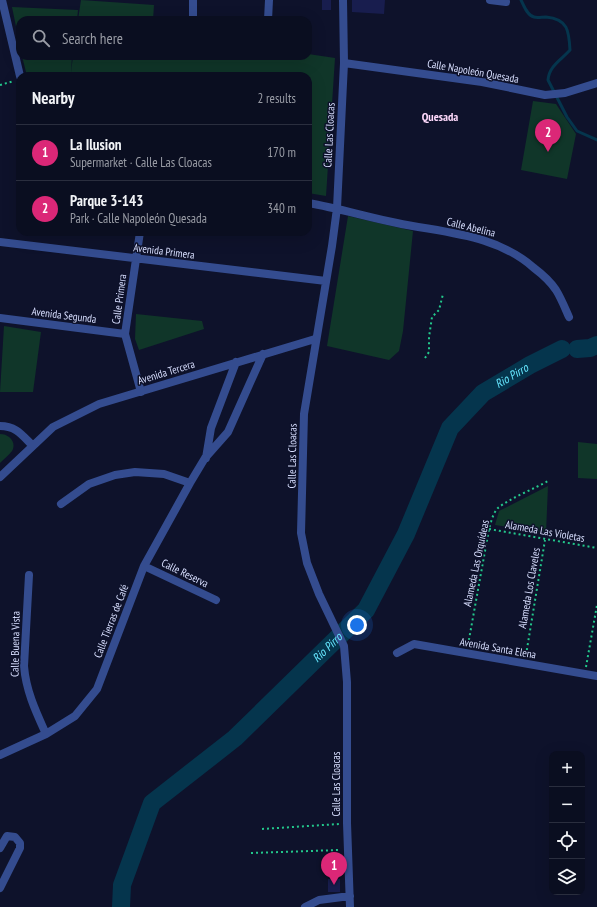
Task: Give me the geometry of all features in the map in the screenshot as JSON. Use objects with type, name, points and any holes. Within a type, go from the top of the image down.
[{"type":"street","points":[[2,0],[16,59]]},
{"type":"street","points":[[193,0],[193,16]]},
{"type":"street","points":[[268,16],[269,0]]},
{"type":"street","name":"Calle Las Cloacas","points":[[343,0],[344,63],[337,208],[304,414],[301,533],[307,563],[319,594],[344,646],[347,682],[347,849],[350,907]]},
{"type":"street","points":[[490,0],[506,2]]},
{"type":"street","points":[[16,60],[19,72]]},
{"type":"street","name":"Calle Napoleón Quesada","points":[[344,63],[482,82],[544,95],[565,93],[597,83]]},
{"type":"street","name":"Calle Abelina","points":[[312,204],[484,240],[506,248],[528,262],[544,276],[555,289],[569,317]]},
{"type":"street","name":"Calle Primera","points":[[139,236],[125,334],[141,392]]},
{"type":"street","name":"Avenida Primera","points":[[0,242],[326,281]]},
{"type":"street","name":"Avenida Segunda","points":[[0,318],[125,334]]},
{"type":"street","name":"Avenida Tercera","points":[[0,477],[32,445],[53,427],[99,404],[315,339]]},
{"type":"street","name":"Calle Tierras de Café","points":[[0,755],[46,734],[75,716],[97,689],[144,566],[190,483],[206,458],[228,432],[263,354]]},
{"type":"street","name":"Calle Tierras de Café","points":[[206,458],[211,428],[236,362]]},
{"type":"street","points":[[0,426],[9,426],[18,430],[32,445]]},
{"type":"street","points":[[61,504],[89,484],[116,475],[135,472],[164,474],[190,483]]},
{"type":"street","name":"Calle Reserva","points":[[144,566],[216,600]]},
{"type":"street","name":"Calle Buena Vista","points":[[29,575],[24,666],[25,680],[32,703],[46,734]]},
{"type":"street","name":"Avenida Santa Elena","points":[[397,652],[414,644],[597,676]]},
{"type":"street","points":[[0,848],[7,836],[15,837],[20,843],[20,848],[0,888]]},
{"type":"street","points":[[305,907],[319,900],[350,896]]},
{"type":"path","points":[[0,85],[16,81]]},
{"type":"path","points":[[425,358],[429,352],[429,336],[432,317],[439,310],[443,294]]},
{"type":"path","name":"Alameda Las Orquídeas","points":[[466,654],[489,528],[498,509],[548,481]]},
{"type":"path","name":"Alameda Las Violetas","points":[[489,528],[545,540],[597,548]]},
{"type":"path","name":"Alameda Los Claveles","points":[[524,664],[545,540]]},
{"type":"path","points":[[584,674],[597,605]]},
{"type":"path","points":[[262,829],[347,824]]},
{"type":"path","points":[[250,853],[347,849]]},
{"type":"green space","points":[[81,0],[154,5],[153,16],[79,16]]},
{"type":"green space","points":[[12,7],[78,10],[77,16],[16,16],[16,26]]},
{"type":"green space","points":[[312,55],[335,58],[326,196],[312,194],[312,72],[71,72],[73,60],[312,60]]},
{"type":"green space","points":[[23,60],[72,60],[71,72],[26,72]]},
{"type":"green space","points":[[533,101],[556,104],[576,134],[567,179],[521,170]]},
{"type":"green space","points":[[348,216],[413,231],[403,331],[399,351],[389,360],[327,346]]},
{"type":"green space","points":[[136,314],[202,321],[204,329],[139,350],[135,339]]},
{"type":"green space","points":[[4,326],[41,332],[33,392],[0,392]]},
{"type":"green space","points":[[0,434],[9,437],[14,445],[12,451],[0,463]]},
{"type":"green space","points":[[578,442],[597,444],[597,479],[578,478]]},
{"type":"green space","points":[[548,486],[546,533],[495,525],[499,511]]},
{"type":"building","points":[[322,0],[331,0],[331,10],[322,10]]},
{"type":"building","points":[[352,0],[385,0],[384,14],[352,12]]},
{"type":"building","points":[[328,879],[340,879],[340,892],[328,892]]},
{"type":"waterway","points":[[521,0],[526,10],[532,16],[553,18],[559,20],[566,27],[569,37],[570,50],[553,67],[548,80],[567,117],[577,131],[597,140]]},
{"type":"waterway","name":"Rio Pirro","points":[[577,349],[590,348],[597,345]]},
{"type":"waterway","name":"Rio Pirro","points":[[121,907],[122,885],[152,803],[235,738],[366,610],[406,534],[450,428],[483,393],[530,365],[562,349]]},
{"type":"place","name":"Parque 3-143","points":[[548,152]]},
{"type":"place","name":"La Ilusion","points":[[334,885]]},
{"type":"district","name":"Quesada","points":[[440,117]]}]
